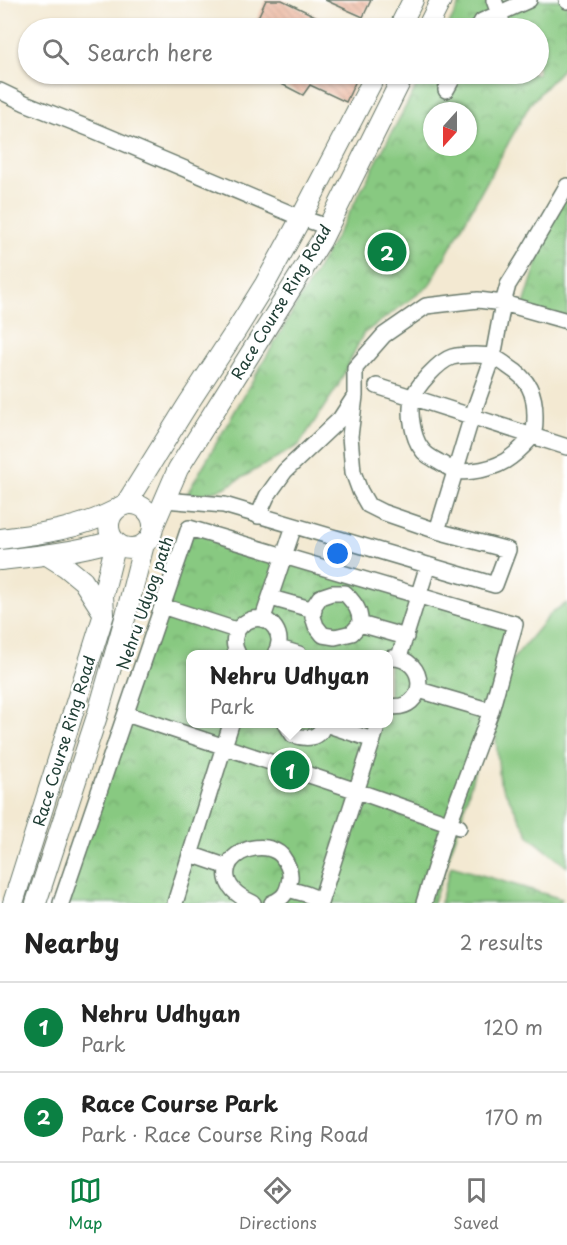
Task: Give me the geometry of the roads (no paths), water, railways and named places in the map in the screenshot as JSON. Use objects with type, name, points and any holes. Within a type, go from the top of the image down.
[{"type":"main road","points":[[404,18],[413,0]]},
{"type":"main road","points":[[431,18],[441,0]]},
{"type":"main road","name":"Race Course Ring Road","points":[[120,508],[265,284],[371,84]]},
{"type":"main road","name":"Race Course Ring Road","points":[[36,903],[98,713],[148,535],[178,469],[321,241],[399,84]]},
{"type":"main road","points":[[0,539],[45,534],[104,516],[120,508],[130,504],[146,510],[151,518],[148,535],[132,548],[115,542],[108,528],[110,519],[120,508]]},
{"type":"main road","points":[[0,560],[86,549],[115,542]]},
{"type":"main road","name":"Race Course Ring Road","points":[[13,903],[104,614],[104,595],[115,542]]},
{"type":"main road","points":[[47,555],[83,581],[104,614]]},
{"type":"street","points":[[485,18],[496,7],[529,0]]},
{"type":"street","points":[[446,90],[449,84]]},
{"type":"street","points":[[0,91],[301,218],[328,227]]},
{"type":"street","points":[[437,531],[472,416],[493,357],[508,285],[567,186]]},
{"type":"street","points":[[165,500],[224,505],[495,585],[508,550],[437,531],[368,505],[353,472],[350,436],[355,396],[355,368],[384,335],[426,306],[478,300],[503,303],[567,321]]},
{"type":"street","points":[[475,355],[493,357],[521,375],[531,390],[535,408],[533,436],[518,452],[494,468],[467,472],[456,471],[428,456],[420,447],[411,414],[412,398],[426,377],[451,357],[475,355]]},
{"type":"street","points":[[377,386],[567,447]]},
{"type":"street","points":[[258,516],[267,496],[285,471],[340,419],[355,396]]},
{"type":"street","points":[[263,618],[294,526]]},
{"type":"street","name":"Nehru Udyog path","points":[[61,903],[189,528],[515,624],[491,711],[454,825],[424,903]]},
{"type":"street","points":[[393,707],[410,702],[419,690],[417,673],[410,663],[394,658],[406,637],[428,565]]},
{"type":"street","points":[[345,594],[357,607],[360,624],[352,633],[335,637],[323,635],[316,626],[313,616],[314,606],[320,597],[345,594]]},
{"type":"street","points":[[271,598],[314,610]]},
{"type":"street","points":[[162,606],[236,630]]},
{"type":"street","points":[[236,650],[234,640],[236,630],[251,619],[263,618],[270,622],[277,631],[280,640],[277,650]]},
{"type":"street","points":[[360,624],[406,637]]},
{"type":"street","points":[[419,690],[491,711]]},
{"type":"street","points":[[126,714],[454,825]]},
{"type":"street","points":[[175,903],[229,728]]},
{"type":"street","points":[[289,728],[293,735],[311,738],[322,728]]},
{"type":"street","points":[[338,728],[373,740]]},
{"type":"street","points":[[288,889],[306,894],[320,902],[377,728]]},
{"type":"street","points":[[253,903],[243,899],[232,888],[227,878],[228,867],[236,855],[251,848],[265,848],[279,852],[287,863],[291,874],[288,889],[281,900],[272,903]]},
{"type":"street","points":[[190,854],[228,867]]},
{"type":"place","name":"Race Course Park","points":[[387,252]]},
{"type":"place","name":"Nehru Udhyan","points":[[290,770]]}]
